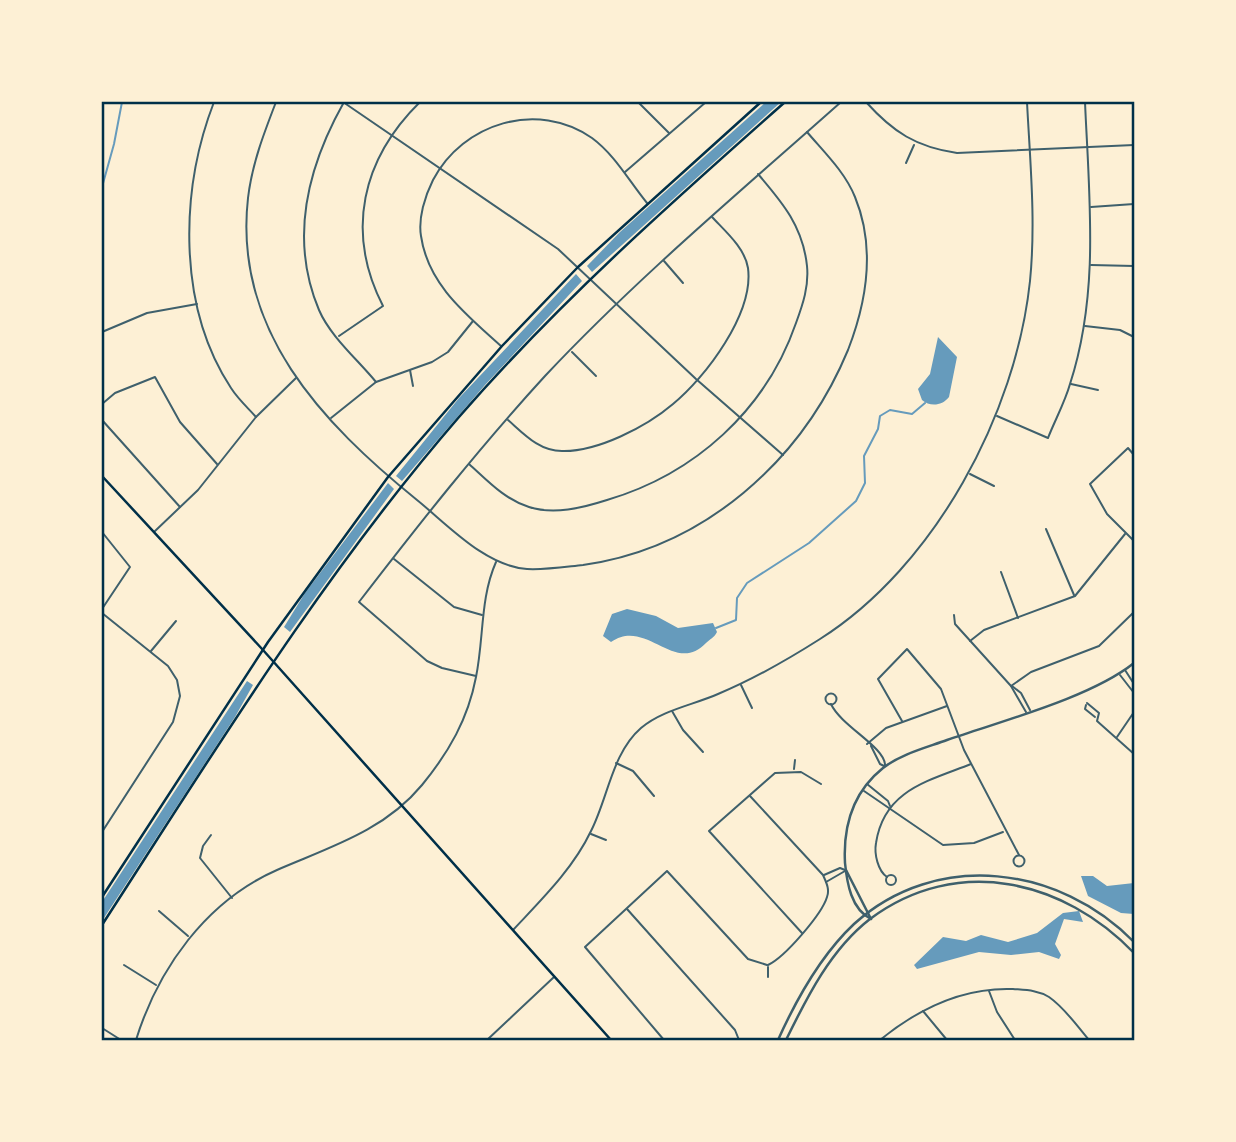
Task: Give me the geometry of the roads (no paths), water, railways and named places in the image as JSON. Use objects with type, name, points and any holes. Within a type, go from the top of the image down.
[{"type":"main road","points":[[102,897],[262,650],[388,477],[502,346],[578,267],[761,102]]},
{"type":"main road","points":[[102,925],[314,603],[401,487],[493,380],[589,279],[785,102]]},
{"type":"main road","points":[[102,476],[274,663],[611,1041]]},
{"type":"street","points":[[214,102],[195,164],[190,204],[191,259],[197,304],[211,347],[231,388],[256,417]]},
{"type":"street","points":[[276,102],[256,158],[248,197],[250,271],[258,307],[273,343],[296,378],[356,449],[496,562],[525,569],[553,569],[630,555],[699,525],[735,500],[784,456],[808,424],[839,371],[857,327],[868,263],[855,197],[841,172],[807,132]]},
{"type":"street","points":[[376,382],[319,311],[306,261],[303,227],[311,180],[322,141],[344,102],[554,245],[616,306],[784,456]]},
{"type":"street","points":[[338,336],[383,306],[370,281],[362,244],[362,216],[371,177],[391,134],[420,102]]},
{"type":"street","points":[[639,102],[669,134]]},
{"type":"street","points":[[624,173],[706,102]]},
{"type":"street","points":[[476,676],[442,668],[428,661],[359,602],[468,463],[570,351],[663,260],[841,102]]},
{"type":"street","points":[[866,102],[891,128],[915,144],[957,153],[1135,145]]},
{"type":"street","points":[[512,931],[552,889],[591,833],[617,763],[629,740],[642,726],[741,684],[824,637],[869,599],[925,538],[969,474],[1010,381],[1030,281],[1033,229],[1027,102]]},
{"type":"street","points":[[996,416],[1048,438],[1070,384],[1084,325],[1091,265],[1091,206],[1085,102]]},
{"type":"street","points":[[502,346],[473,321],[440,285],[428,261],[420,235],[427,191],[440,168],[460,145],[487,128],[525,119],[566,125],[590,137],[608,151],[647,203]]},
{"type":"street","points":[[906,163],[915,144]]},
{"type":"street","points":[[468,463],[507,498],[531,508],[558,511],[586,507],[632,493],[683,467],[741,419],[769,382],[788,348],[806,293],[807,268],[795,222],[758,174]]},
{"type":"street","points":[[1091,206],[1135,204]]},
{"type":"street","points":[[507,419],[536,445],[559,452],[577,450],[616,438],[672,406],[715,359],[744,306],[748,267],[740,249],[712,216]]},
{"type":"street","points":[[663,260],[683,283]]},
{"type":"street","points":[[1091,265],[1135,266]]},
{"type":"street","points":[[102,332],[147,313],[197,304]]},
{"type":"street","points":[[330,419],[376,382],[411,370],[448,352],[473,321]]},
{"type":"street","points":[[1084,325],[1120,330],[1135,337]]},
{"type":"street","points":[[570,351],[596,376]]},
{"type":"street","points":[[411,370],[413,386]]},
{"type":"street","points":[[102,404],[115,393],[155,377],[180,422],[218,464]]},
{"type":"street","points":[[153,533],[181,508],[256,417],[296,378]]},
{"type":"street","points":[[1070,384],[1098,390]]},
{"type":"street","points":[[102,420],[181,508]]},
{"type":"street","points":[[1135,455],[1128,448],[1090,484],[1107,514],[1135,541]]},
{"type":"street","points":[[969,474],[994,486]]},
{"type":"street","points":[[1046,529],[1075,596]]},
{"type":"street","points":[[102,532],[130,567],[102,611],[172,671],[179,685],[180,702],[173,722],[102,832]]},
{"type":"street","points":[[970,641],[984,630],[1075,596],[1125,534]]},
{"type":"street","points":[[393,558],[454,607],[483,615]]},
{"type":"street","points":[[135,1041],[157,985],[189,937],[232,898],[274,871],[363,833],[401,806],[421,787],[450,749],[465,715],[476,676],[488,581],[496,562]]},
{"type":"street","points":[[1001,572],[1018,619]]},
{"type":"street","points":[[1011,685],[1031,672],[1100,646],[1135,612]]},
{"type":"street","points":[[954,615],[955,624],[1011,685],[1028,711]]},
{"type":"street","points":[[151,652],[176,621]]},
{"type":"street","points":[[902,721],[878,679],[907,649],[941,689],[958,736],[996,810],[1004,832],[1019,855]]},
{"type":"street","points":[[871,919],[865,916],[851,894],[846,870],[845,832],[849,816],[863,789],[885,766],[901,757],[1120,674],[1135,663]]},
{"type":"street","points":[[1125,670],[1135,684]]},
{"type":"street","points":[[1120,674],[1135,693]]},
{"type":"street","points":[[741,684],[752,708]]},
{"type":"street","points":[[831,704],[869,745],[882,755],[885,766]]},
{"type":"street","points":[[869,745],[886,727],[948,706]]},
{"type":"street","points":[[672,711],[683,730],[703,752]]},
{"type":"street","points":[[1116,737],[1135,712]]},
{"type":"street","points":[[1096,717],[1135,754]]},
{"type":"street","points":[[869,745],[880,764],[885,766]]},
{"type":"street","points":[[794,770],[795,760]]},
{"type":"street","points":[[617,763],[633,771],[654,796]]},
{"type":"street","points":[[887,877],[882,874],[875,849],[877,832],[890,807],[908,789],[972,764]]},
{"type":"street","points":[[802,933],[709,831],[775,773],[794,770],[808,775],[821,785]]},
{"type":"street","points":[[867,784],[888,800],[890,807]]},
{"type":"street","points":[[863,789],[943,845],[974,843],[1004,832]]},
{"type":"street","points":[[664,1041],[585,947],[625,907],[667,871],[747,959],[768,965],[778,960],[827,899],[829,889],[823,875],[749,795]]},
{"type":"street","points":[[591,833],[606,841]]},
{"type":"street","points":[[211,835],[202,846],[200,858],[232,898]]},
{"type":"street","points":[[823,875],[839,868],[846,870],[870,912],[871,919]]},
{"type":"street","points":[[826,882],[841,876],[846,870]]},
{"type":"street","points":[[778,1041],[827,955],[865,916],[890,899],[939,881],[977,875],[1014,877],[1054,887],[1084,902],[1119,926],[1135,942]]},
{"type":"street","points":[[786,1041],[831,960],[871,919],[895,904],[935,888],[977,882],[1013,884],[1052,894],[1080,908],[1114,932],[1135,953]]},
{"type":"street","points":[[625,907],[739,1039]]},
{"type":"street","points":[[159,911],[189,937]]},
{"type":"street","points":[[124,965],[157,985]]},
{"type":"street","points":[[768,965],[768,977]]},
{"type":"street","points":[[487,1041],[554,977]]},
{"type":"street","points":[[988,989],[997,1012],[1016,1041]]},
{"type":"street","points":[[880,1041],[922,1010],[951,998],[988,989],[1032,990],[1048,996],[1060,1006],[1089,1041]]},
{"type":"street","points":[[922,1010],[947,1041]]},
{"type":"street","points":[[102,1028],[121,1041]]},
{"type":"water","points":[[766,102],[781,102],[592,272],[587,266],[620,232]]},
{"type":"water","points":[[576,274],[582,281],[485,385],[402,481],[396,476],[459,398]]},
{"type":"water","points":[[938,337],[957,357],[949,397],[932,405],[922,400],[918,389],[930,374]]},
{"type":"water","points":[[388,483],[394,489],[290,632],[284,627],[305,593]]},
{"type":"water","points":[[627,609],[656,616],[678,628],[713,623],[717,632],[694,651],[683,653],[636,636],[624,636],[611,642],[603,636],[612,614]]},
{"type":"water","points":[[247,681],[253,685],[235,717],[102,921],[102,902]]},
{"type":"water","points":[[1081,876],[1093,876],[1107,886],[1134,883],[1134,914],[1121,913],[1088,896]]},
{"type":"water","points":[[1079,911],[1083,922],[1064,919],[1055,944],[1061,955],[1059,959],[1039,952],[1011,955],[979,952],[917,969],[914,965],[943,937],[966,941],[981,935],[1008,942],[1037,933],[1063,913]]},
{"type":"waterway","points":[[102,187],[122,102]]},
{"type":"waterway","points":[[716,628],[736,620],[737,598],[747,583],[809,543],[856,501],[865,483],[864,456],[878,429],[880,416],[890,410],[912,414],[925,403]]}]
